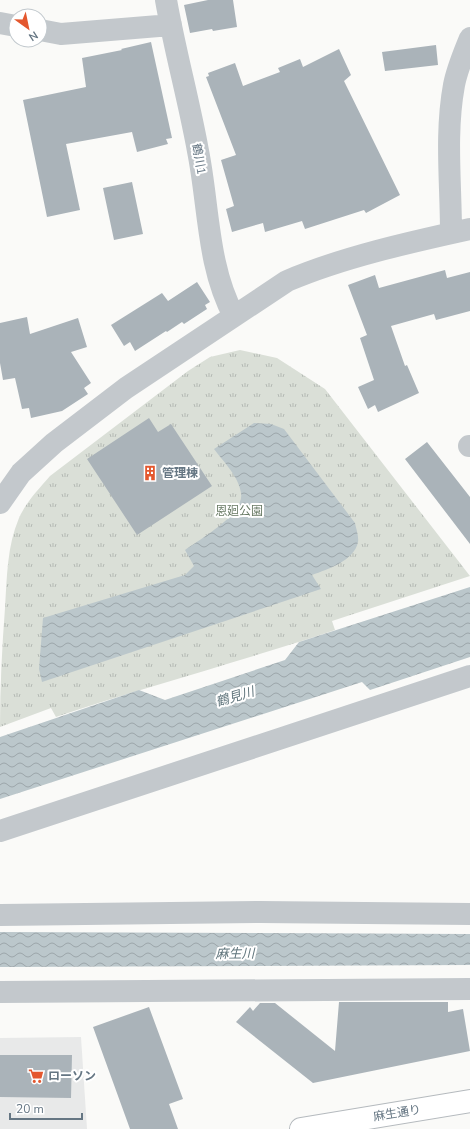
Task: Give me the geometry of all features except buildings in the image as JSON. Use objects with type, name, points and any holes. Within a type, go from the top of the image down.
[{"type":"main road","name":"麻生通り","points":[[301,1129],[470,1101]]},
{"type":"street","name":"鶴川1","points":[[166,0],[199,152],[216,268],[221,289],[234,316]]},
{"type":"street","points":[[48,32],[61,34],[171,25]]},
{"type":"street","points":[[0,503],[21,473],[54,443],[126,388],[287,281],[304,273],[460,231],[448,153],[454,84],[470,38]]},
{"type":"street","points":[[0,831],[470,676]]},
{"type":"street","points":[[0,915],[260,912],[470,914]]},
{"type":"street","points":[[0,992],[470,989]]},
{"type":"shaded area","points":[[81,1037],[87,1129],[0,1129],[0,1038]]},
{"type":"green space","name":"恩廻公園","points":[[240,350],[277,358],[325,389],[470,576],[332,621],[335,630],[56,717],[51,708],[0,727],[2,652],[8,562],[15,529],[25,507],[50,476],[188,371],[210,357]]},
{"type":"water","points":[[254,423],[271,424],[284,429],[355,523],[358,535],[356,549],[340,563],[312,575],[321,589],[42,682],[39,669],[43,618],[185,575],[194,566],[185,550],[210,533],[229,517],[236,509],[240,501],[241,493],[237,481],[214,449]]},
{"type":"water","name":"鶴見川","points":[[470,587],[470,657],[370,690],[362,682],[0,799],[0,737],[139,690],[165,700],[285,660],[299,642]]},
{"type":"water","name":"麻生川","points":[[0,932],[470,934],[470,965],[0,967]]},
{"type":"place","name":"管理棟","points":[[150,473]]},
{"type":"place","name":"ローソン","points":[[36,1076]]}]
